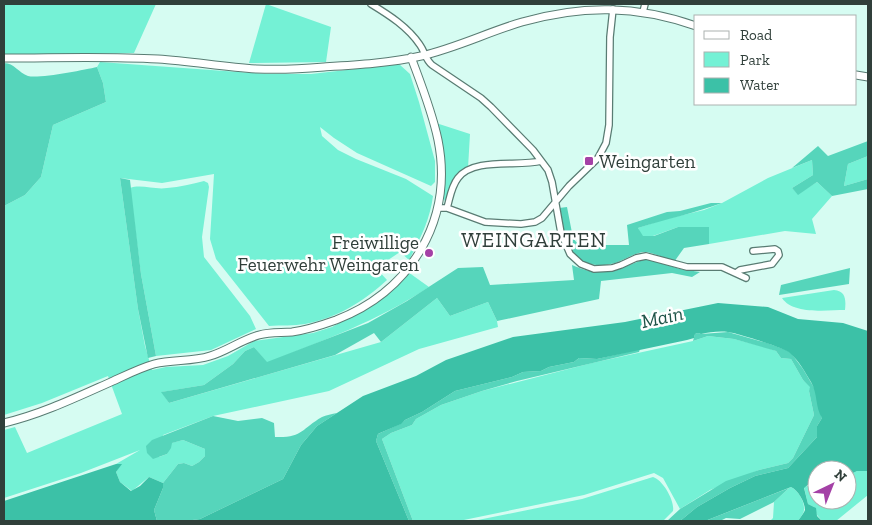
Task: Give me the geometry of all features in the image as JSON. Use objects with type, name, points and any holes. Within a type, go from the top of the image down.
[{"type":"street","points":[[371,4],[395,19],[407,30],[421,46],[424,55],[432,65],[481,98],[491,107],[541,161],[550,175],[554,203],[566,246],[575,259],[586,267],[594,269],[612,268],[646,256],[687,267],[722,268],[746,278]]},
{"type":"street","points":[[643,12],[644,4]]},
{"type":"street","points":[[438,208],[446,208],[485,222],[520,224],[535,222],[542,218],[569,186],[592,164],[602,151],[608,131],[610,37],[613,9]]},
{"type":"street","points":[[4,58],[159,59],[286,69],[386,62],[411,58],[521,22],[566,13],[613,9],[643,12],[694,25]]},
{"type":"street","points":[[4,423],[52,408],[154,364],[211,356],[258,336],[294,332],[319,326],[364,306],[389,288],[421,252],[438,208],[440,180],[438,140],[422,86],[411,58]]},
{"type":"street","points":[[446,208],[454,185],[462,174],[467,171],[496,163],[541,161]]},
{"type":"street","points":[[736,273],[740,270],[772,264],[779,255],[775,249],[753,251]]},
{"type":"green space","points":[[4,4],[156,4],[134,53],[4,55]]},
{"type":"green space","points":[[266,4],[331,27],[326,62],[249,63]]},
{"type":"green space","points":[[100,62],[267,74],[311,74],[399,64],[410,74],[435,161],[435,182],[431,186],[357,153],[320,127],[322,136],[338,150],[406,179],[433,196],[432,205],[421,237],[409,260],[400,252],[376,268],[387,280],[359,302],[339,313],[328,318],[296,325],[269,326],[216,259],[210,239],[214,174],[162,183],[120,178],[138,309],[152,370],[166,367],[203,365],[228,356],[254,341],[313,333],[332,327],[377,302],[408,272],[429,287],[370,320],[267,363],[254,347],[245,351],[233,364],[204,385],[162,392],[169,403],[381,342],[437,298],[450,316],[488,302],[498,327],[419,349],[329,391],[213,416],[163,435],[159,457],[167,454],[171,443],[183,440],[205,449],[205,456],[192,466],[184,463],[178,464],[163,483],[149,477],[132,491],[120,482],[116,472],[121,464],[116,464],[140,450],[81,473],[4,498],[4,430],[15,427],[27,453],[122,414],[108,376],[42,403],[4,415],[4,206],[25,195],[41,177],[53,125],[106,102],[103,83],[97,67]]},
{"type":"green space","points":[[436,123],[470,134],[468,168],[456,175],[445,201],[443,198],[441,135]]},
{"type":"green space","points":[[868,156],[868,179],[844,186],[848,164]]},
{"type":"green space","points":[[812,160],[813,175],[792,188],[798,194],[817,182],[832,196],[812,219],[816,234],[785,231],[709,244],[709,228],[678,227],[653,236],[642,237],[638,228],[704,210],[722,203],[768,178]]},
{"type":"green space","points":[[204,181],[208,183],[209,187],[202,237],[204,257],[250,316],[256,329],[211,350],[156,356],[141,274],[130,188],[167,188]]},
{"type":"green space","points":[[834,290],[843,294],[845,310],[820,311],[802,309],[794,307],[782,298]]},
{"type":"green space","points":[[708,336],[734,339],[776,351],[781,358],[791,359],[803,380],[811,387],[809,391],[814,415],[793,458],[788,463],[759,470],[710,490],[680,509],[663,478],[654,473],[584,495],[459,521],[413,521],[382,439],[391,433],[412,425],[416,419],[441,405],[482,391]]},
{"type":"green space","points":[[857,471],[868,471],[868,495],[857,504]]},
{"type":"green space","points":[[653,477],[661,482],[672,502],[673,511],[663,521],[473,521],[582,499]]},
{"type":"green space","points":[[807,486],[807,500],[804,487]]},
{"type":"green space","points":[[791,487],[802,500],[804,510],[802,516],[798,521],[770,521],[773,518],[774,502]]},
{"type":"green space","points":[[815,510],[850,510],[836,521],[822,521]]},
{"type":"shaded area","points":[[4,63],[8,63],[25,75],[33,77],[97,67],[103,83],[106,102],[53,125],[41,177],[25,195],[4,206]]},
{"type":"shaded area","points":[[868,141],[868,156],[848,164],[844,186],[868,179],[868,189],[832,196],[817,182],[798,195],[792,188],[813,175],[812,160],[792,168],[818,146],[828,156]]},
{"type":"shaded area","points":[[120,178],[130,180],[141,274],[156,356],[148,358],[138,309]]},
{"type":"shaded area","points":[[711,203],[722,203],[638,228],[643,236],[654,236],[678,227],[709,227],[709,244],[684,248],[674,262],[645,252],[604,265],[586,263],[572,253],[565,238],[559,208],[567,207],[573,238],[581,248],[591,245],[629,245],[627,225],[667,212],[680,211]]},
{"type":"shaded area","points":[[642,260],[651,260],[680,269],[700,272],[692,277],[672,273],[601,281],[599,299],[497,321],[488,302],[450,316],[437,298],[381,342],[374,333],[335,355],[169,403],[161,392],[204,385],[233,364],[245,351],[254,347],[267,362],[368,323],[407,301],[458,268],[483,267],[490,285],[574,280],[572,265],[592,271],[608,272]]},
{"type":"shaded area","points":[[850,268],[849,284],[779,295],[781,285]]},
{"type":"shaded area","points":[[728,332],[767,343],[791,353],[816,391],[822,418],[817,426],[817,437],[788,468],[755,476],[697,507],[680,521],[667,521],[680,509],[726,481],[788,463],[793,458],[814,415],[809,391],[810,387],[803,380],[791,359],[781,358],[776,351],[734,339],[708,336],[693,341],[695,334],[698,333]]},
{"type":"shaded area","points":[[640,349],[639,352],[517,381],[441,405],[416,419],[412,425],[391,433],[382,439],[413,521],[409,521],[376,441],[378,434],[422,412],[455,391],[512,377],[523,372],[541,371],[549,367],[574,362],[579,358],[597,359]]},
{"type":"shaded area","points":[[337,413],[317,426],[301,445],[283,479],[200,519],[157,521],[154,510],[163,488],[163,483],[178,464],[184,463],[192,466],[199,462],[205,456],[205,449],[183,440],[172,443],[167,454],[153,459],[147,453],[146,446],[152,440],[213,416],[238,421],[262,418],[274,423],[275,437],[291,436],[301,432],[322,417]]},
{"type":"shaded area","points":[[789,488],[774,502],[740,519],[726,518],[720,521],[705,521]]},
{"type":"water","name":"Main","points":[[718,303],[768,307],[798,319],[843,323],[868,331],[868,471],[857,471],[857,460],[807,460],[807,486],[804,488],[807,510],[816,510],[817,516],[822,521],[798,521],[805,507],[799,493],[791,487],[705,521],[680,521],[697,507],[730,488],[755,476],[788,468],[817,437],[817,426],[822,418],[811,382],[790,353],[733,333],[711,332],[695,334],[694,338],[687,340],[597,359],[579,358],[574,362],[549,367],[541,371],[523,372],[512,377],[455,391],[401,424],[378,434],[376,441],[409,521],[185,521],[200,519],[283,479],[301,445],[317,426],[363,396],[416,376],[446,360],[513,337],[625,322]]},
{"type":"water","points":[[116,464],[122,464],[116,472],[120,482],[131,491],[140,486],[149,477],[163,483],[163,488],[154,510],[157,521],[4,521],[4,501]]},
{"type":"place","name":"Weingarten","points":[[589,161]]},
{"type":"place","name":"Freiwillige Feuerwehr Weingaren","points":[[429,253]]},
{"type":"district","name":"WEINGARTEN","points":[[534,239]]}]
